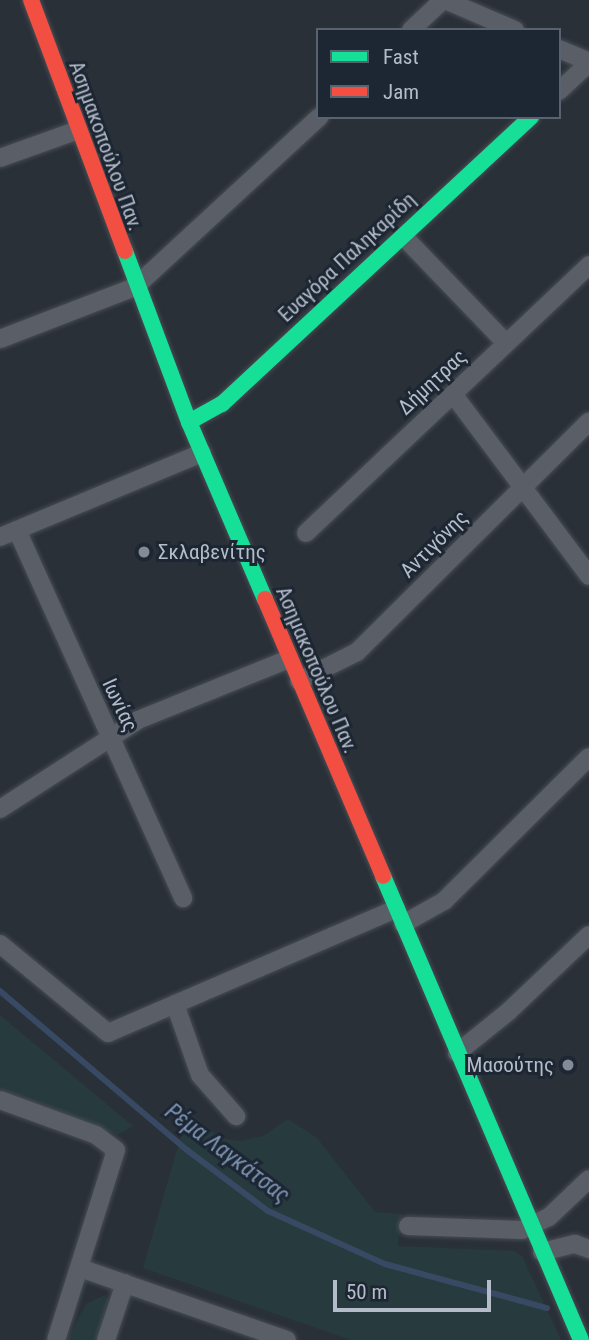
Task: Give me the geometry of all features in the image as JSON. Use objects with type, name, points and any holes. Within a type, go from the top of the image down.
[{"type":"street","name":"Ασημακοπούλου Παν.","points":[[31,0],[135,287],[189,422],[581,1340]]},
{"type":"street","points":[[413,28],[444,0],[510,28]]},
{"type":"street","points":[[486,18],[494,0]]},
{"type":"street","points":[[561,50],[589,62],[561,89]]},
{"type":"street","points":[[0,339],[135,287],[317,119]]},
{"type":"street","name":"Ευαγόρα Παληκαρίδη","points":[[189,422],[222,404],[529,119]]},
{"type":"street","points":[[0,158],[78,130]]},
{"type":"street","points":[[404,237],[506,343]]},
{"type":"street","name":"Δήμητρας","points":[[306,533],[589,265]]},
{"type":"street","points":[[453,394],[589,576]]},
{"type":"street","name":"Αντιγόνης","points":[[299,681],[357,652],[589,422]]},
{"type":"street","points":[[0,537],[202,453]]},
{"type":"street","name":"Ιωνίας","points":[[17,530],[183,898]]},
{"type":"street","points":[[0,809],[110,737],[160,709],[289,659]]},
{"type":"street","points":[[0,944],[108,1033],[175,1004],[444,901],[589,757]]},
{"type":"street","points":[[457,1053],[509,1011],[589,935]]},
{"type":"street","points":[[175,1004],[200,1075],[236,1116]]},
{"type":"street","points":[[0,1100],[103,1139],[116,1155],[56,1340]]},
{"type":"street","points":[[408,1226],[506,1232],[531,1227],[589,1179]]},
{"type":"street","points":[[542,1252],[575,1244],[589,1249]]},
{"type":"street","points":[[80,1268],[257,1335],[286,1340]]},
{"type":"street","points":[[106,1340],[125,1283]]},
{"type":"green space","points":[[0,1015],[133,1126],[118,1135],[0,1091]]},
{"type":"green space","points":[[188,1111],[220,1138],[240,1141],[263,1136],[288,1119],[317,1138],[375,1212],[402,1214],[398,1246],[514,1251],[522,1256],[561,1340],[351,1340],[143,1268]]},
{"type":"green space","points":[[105,1295],[110,1302],[98,1340],[67,1340],[86,1304]]},
{"type":"waterway","name":"Ρέμα Λαγκάτσας","points":[[0,991],[187,1150],[268,1211],[385,1264],[547,1308]]},
{"type":"traffic: fast","points":[[189,422],[222,404],[529,119]]},
{"type":"traffic: fast","points":[[125,251],[189,422],[265,599]]},
{"type":"traffic: fast","points":[[383,876],[581,1340]]},
{"type":"traffic: jam","points":[[31,0],[125,251]]},
{"type":"traffic: jam","points":[[265,599],[383,876]]},
{"type":"place","name":"Σκλαβενίτης","points":[[144,552]]},
{"type":"place","name":"Μασούτης","points":[[568,1065]]}]
